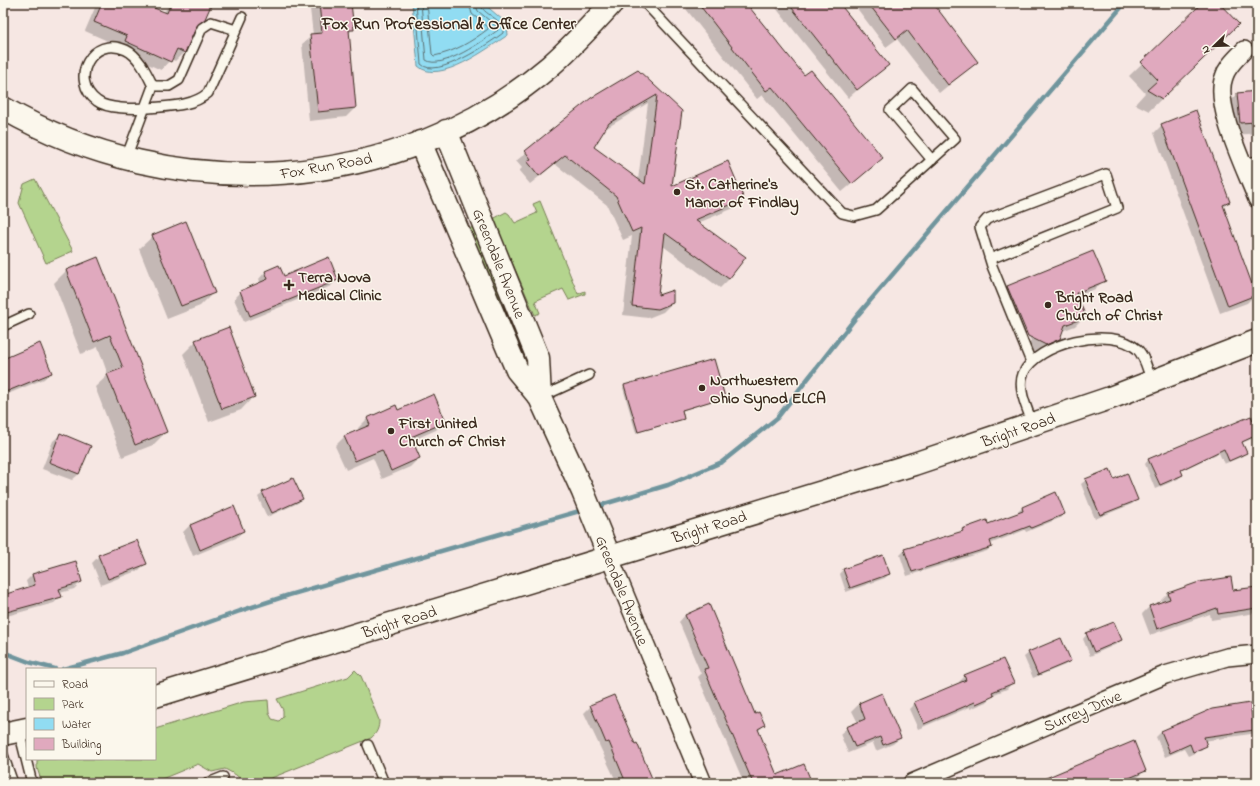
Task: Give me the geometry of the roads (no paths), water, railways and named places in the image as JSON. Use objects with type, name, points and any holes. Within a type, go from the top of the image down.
[{"type":"street","name":"Fox Run Road","points":[[3,108],[62,138],[102,153],[185,171],[228,174],[269,174],[315,170],[357,162],[399,150],[446,131],[478,115],[515,92],[549,66],[581,37],[612,3]]},
{"type":"street","points":[[1244,50],[1230,66],[1224,76],[1221,86],[1221,97],[1226,118],[1250,162],[1257,199]]},
{"type":"street","name":"Greendale Avenue","points":[[446,131],[538,358],[540,398]]},
{"type":"street","name":"Greendale Avenue","points":[[420,142],[517,370],[540,398],[583,492],[703,783]]},
{"type":"street","name":"Bright Road","points":[[156,696],[914,464],[1152,382],[1257,341]]},
{"type":"street","name":"Surrey Drive","points":[[912,783],[1165,675],[1227,657],[1257,654]]},
{"type":"lane","points":[[645,3],[842,212],[854,216],[876,210],[932,160],[955,139],[912,89],[890,110],[932,160]]},
{"type":"lane","points":[[153,86],[136,58],[127,50],[117,47],[104,49],[94,53],[88,60],[84,69],[85,80],[89,92],[97,102],[124,109],[186,104],[200,100],[208,93],[242,17]]},
{"type":"lane","points":[[153,86],[169,86],[179,80],[202,28],[211,22],[236,30]]},
{"type":"lane","points":[[125,159],[153,86]]},
{"type":"lane","points":[[990,259],[1117,208],[1106,174],[987,219],[980,227],[990,259],[1031,362]]},
{"type":"lane","points":[[3,326],[29,314]]},
{"type":"lane","points":[[1033,424],[1026,406],[1022,387],[1023,375],[1031,362],[1062,344],[1099,338],[1117,340],[1137,349],[1152,382]]},
{"type":"lane","points":[[540,398],[589,375]]},
{"type":"lane","points":[[16,732],[32,783]]},
{"type":"lane","points":[[368,745],[384,783]]},
{"type":"lane","points":[[3,755],[13,783]]},
{"type":"lane","points":[[208,783],[223,777]]},
{"type":"water","points":[[412,3],[483,3],[504,21],[507,26],[508,35],[477,55],[451,68],[438,71],[427,71],[418,66]]},
{"type":"waterway","points":[[594,507],[668,485],[722,462],[777,418],[857,316],[1125,3]]},
{"type":"waterway","points":[[67,668],[123,653],[289,595],[583,510]]},
{"type":"waterway","points":[[3,652],[29,662],[51,668]]},
{"type":"place","name":"St. Catherine's Manor of Findlay","points":[[677,192]]},
{"type":"place","name":"Terra Nova Medical Clinic","points":[[289,285]]},
{"type":"place","name":"Bright Road Church of Christ","points":[[1048,305]]},
{"type":"place","name":"Northwestern Ohio Synod ELCA","points":[[702,388]]},
{"type":"place","name":"First United Church of Christ","points":[[391,431]]},
{"type":"district","name":"Fox Run Professional & Office Center","points":[[449,23]]}]
